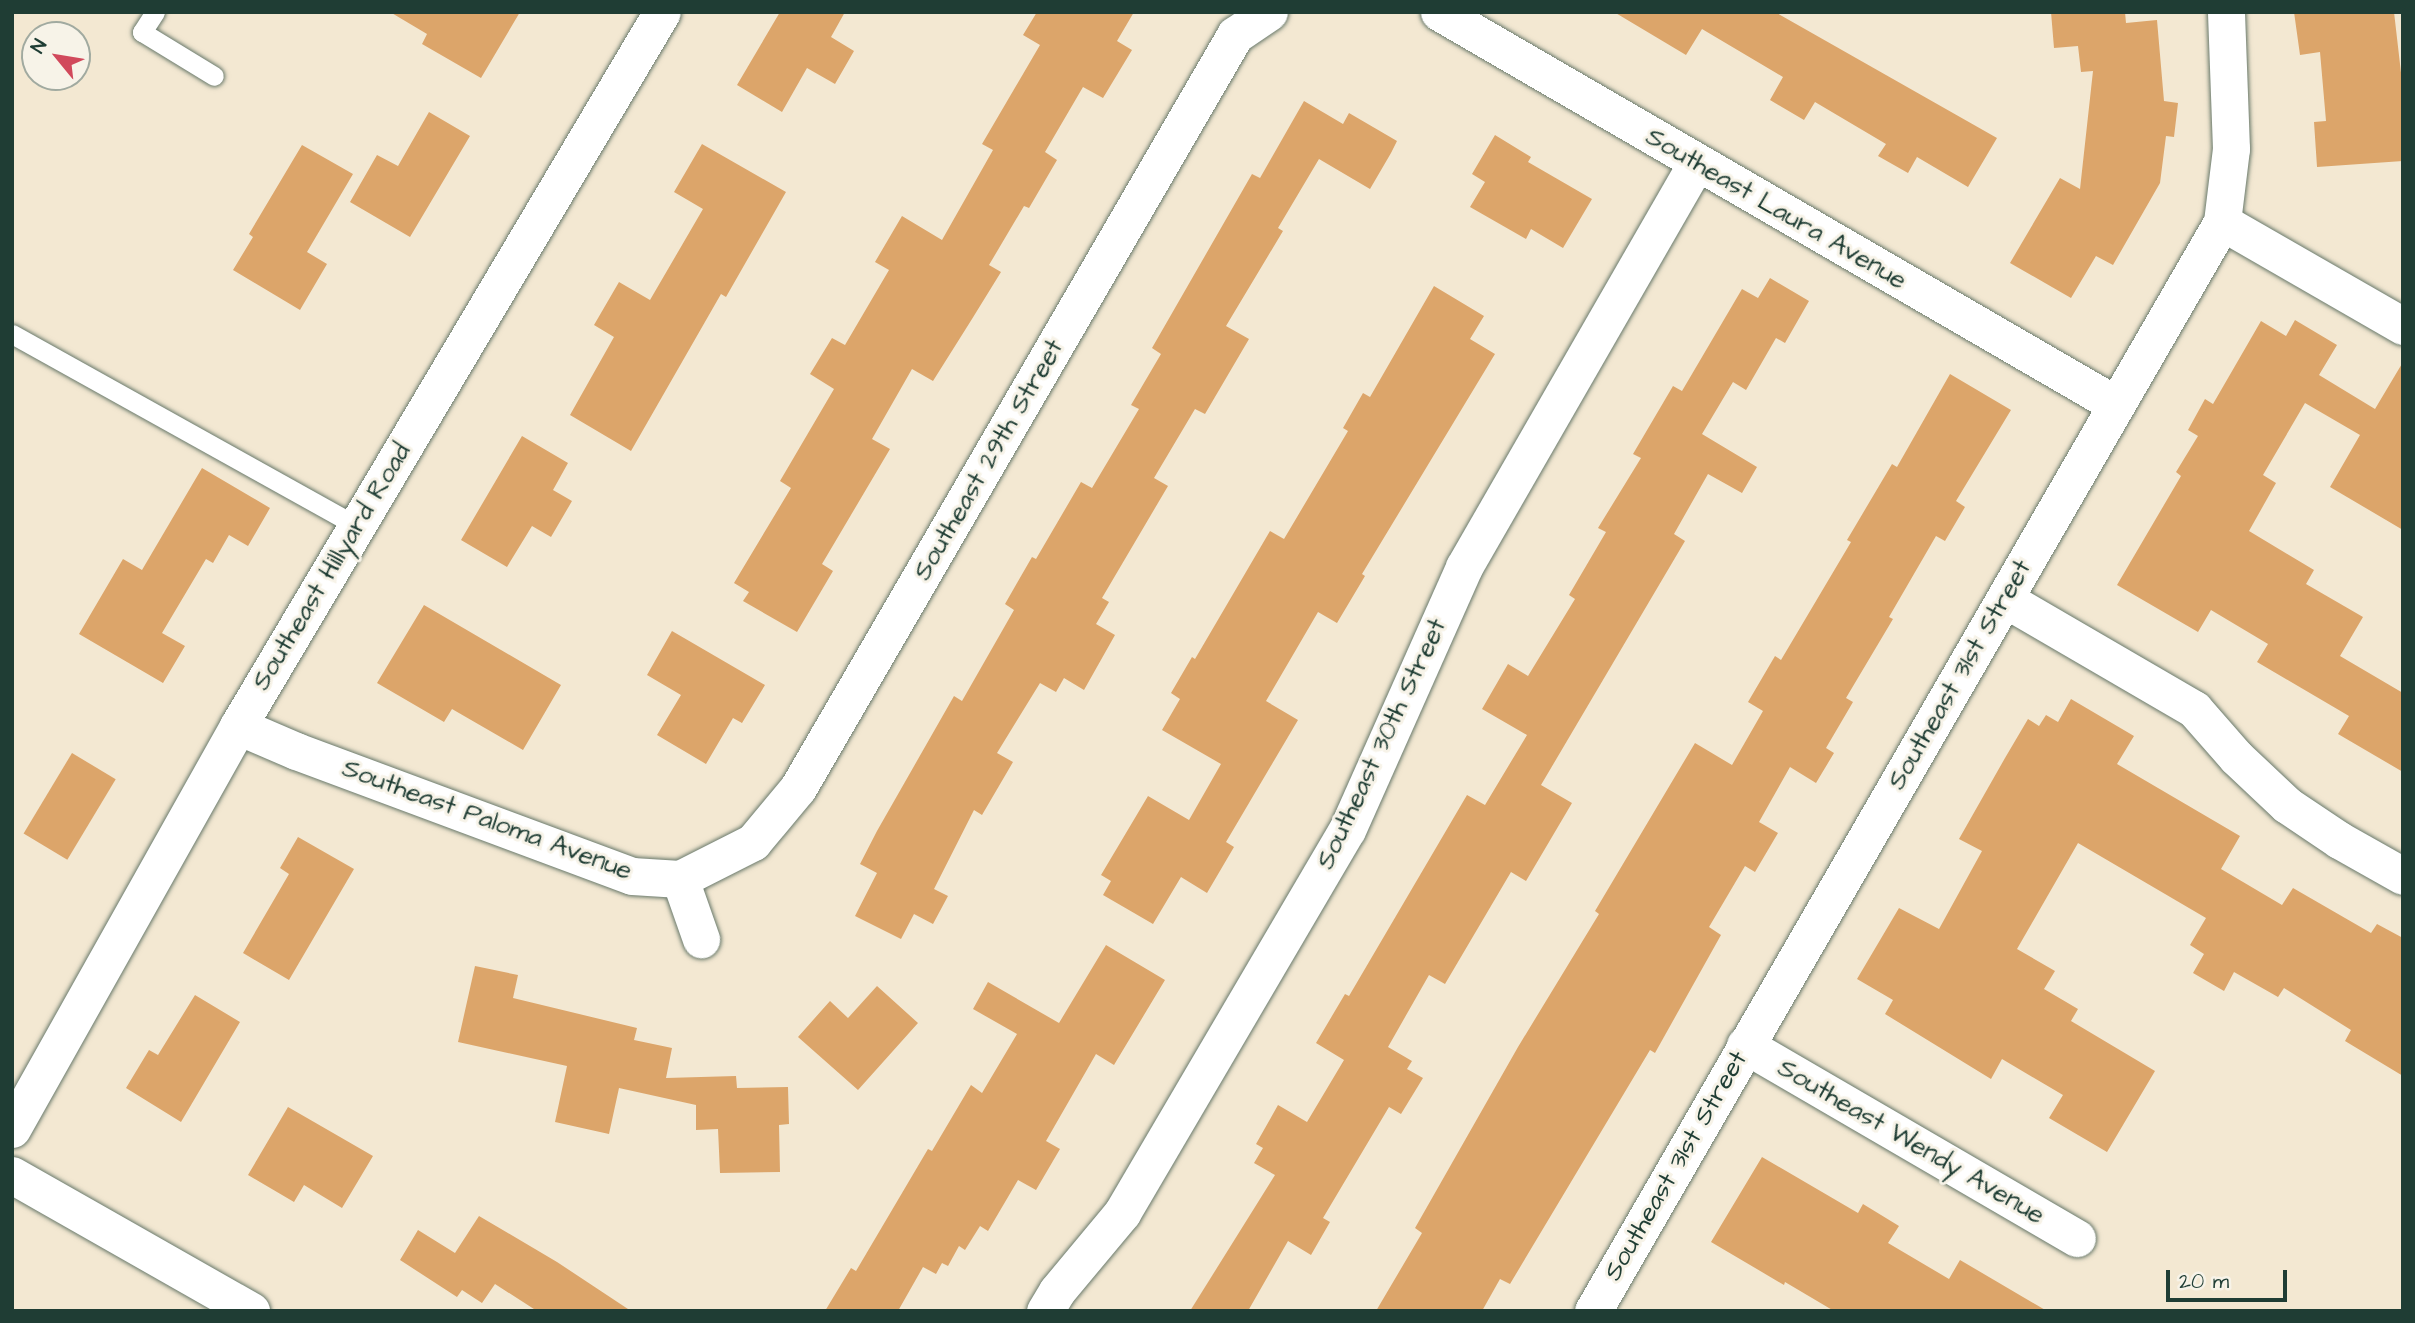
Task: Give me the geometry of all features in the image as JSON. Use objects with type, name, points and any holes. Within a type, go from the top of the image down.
[{"type":"street","name":"Southeast Hillyard Road","points":[[12,1129],[238,726],[662,12]]},
{"type":"street","name":"Southeast 29th Street","points":[[680,879],[753,842],[799,788],[1234,24],[1269,12]]},
{"type":"street","name":"Southeast Laura Avenue","points":[[1438,12],[1696,164],[2115,404]]},
{"type":"street","name":"Southeast 31st Street","points":[[1593,1311],[2222,222],[2231,149],[2226,12]]},
{"type":"street","name":"Southeast 30th Street","points":[[1045,1311],[1057,1291],[1122,1213],[1347,830],[1464,567],[1696,164]]},
{"type":"street","points":[[2222,222],[2403,326]]},
{"type":"street","points":[[2005,599],[2194,709],[2236,757],[2287,805],[2339,841],[2403,876]]},
{"type":"street","name":"Southeast Paloma Avenue","points":[[238,726],[296,751],[632,876],[680,879]]},
{"type":"street","points":[[680,879],[701,939]]},
{"type":"street","name":"Southeast Wendy Avenue","points":[[1745,1045],[2077,1238]]},
{"type":"street","points":[[12,1175],[251,1311]]},
{"type":"lane","points":[[155,12],[142,32],[214,76]]},
{"type":"lane","points":[[12,334],[357,526]]},
{"type":"building","points":[[390,12],[520,12],[481,78],[422,44],[427,34]]},
{"type":"building","points":[[780,12],[845,12],[831,37],[854,51],[835,84],[807,68],[782,112],[737,85]]},
{"type":"building","points":[[1037,12],[1134,12],[1117,41],[1132,50],[1103,98],[1083,87],[1045,152],[1057,160],[1029,208],[1024,206],[989,265],[1001,272],[933,381],[912,369],[872,439],[890,449],[822,564],[833,571],[797,632],[743,601],[749,592],[734,583],[791,488],[780,481],[834,389],[810,374],[832,338],[845,345],[889,270],[875,262],[902,216],[942,240],[993,150],[982,144],[1040,45],[1023,35]]},
{"type":"building","points":[[1614,12],[1775,12],[1997,138],[1968,187],[1917,157],[1908,173],[1878,156],[1886,144],[1815,102],[1804,120],[1770,100],[1783,77],[1702,29],[1686,55]]},
{"type":"building","points":[[2051,12],[2125,12],[2126,23],[2157,20],[2164,101],[2178,103],[2174,137],[2166,136],[2160,183],[2113,265],[2096,256],[2071,298],[2010,263],[2060,178],[2080,189],[2093,71],[2081,72],[2078,46],[2054,48]]},
{"type":"building","points":[[2294,12],[2394,12],[2403,90],[2403,161],[2317,167],[2314,122],[2326,121],[2320,52],[2300,55]]},
{"type":"building","points":[[1304,101],[1343,124],[1349,113],[1397,141],[1391,153],[1370,189],[1319,159],[1278,228],[1283,231],[1226,326],[1249,339],[1205,414],[1195,409],[1154,478],[1168,486],[1102,598],[1109,602],[1096,624],[1115,635],[1084,690],[1064,678],[1056,692],[1040,683],[997,753],[1013,762],[982,815],[974,810],[934,889],[948,896],[933,924],[914,914],[901,939],[855,916],[877,873],[860,864],[877,831],[954,696],[962,701],[1014,610],[1005,604],[1032,557],[1036,559],[1081,482],[1092,488],[1139,409],[1131,405],[1161,354],[1152,348],[1252,174],[1260,178]]},
{"type":"building","points":[[429,112],[470,136],[410,237],[350,202],[377,155],[398,166]]},
{"type":"building","points":[[1495,135],[1531,157],[1528,162],[1592,199],[1563,248],[1531,229],[1526,239],[1470,207],[1485,182],[1472,174]]},
{"type":"building","points":[[702,144],[786,192],[726,297],[721,294],[631,451],[570,415],[614,337],[594,325],[619,282],[650,300],[703,209],[674,192]]},
{"type":"building","points":[[302,145],[353,174],[307,252],[327,264],[300,310],[233,270],[253,237],[249,234]]},
{"type":"building","points":[[1770,278],[1809,301],[1785,343],[1776,338],[1746,390],[1733,382],[1702,434],[1757,467],[1742,493],[1708,474],[1674,534],[1685,541],[1541,785],[1572,803],[1526,881],[1511,872],[1445,984],[1429,975],[1388,1047],[1412,1061],[1407,1069],[1423,1078],[1401,1114],[1389,1107],[1323,1218],[1330,1222],[1311,1255],[1288,1241],[1248,1311],[1190,1311],[1275,1175],[1254,1163],[1263,1148],[1256,1144],[1278,1105],[1307,1122],[1344,1060],[1316,1043],[1345,994],[1349,996],[1467,795],[1485,805],[1527,735],[1482,709],[1508,664],[1528,676],[1575,599],[1569,595],[1606,532],[1598,528],[1641,458],[1633,454],[1673,386],[1682,391],[1742,289],[1758,298]]},
{"type":"building","points":[[1434,286],[1484,316],[1470,339],[1495,354],[1362,574],[1365,576],[1337,623],[1318,612],[1266,701],[1298,720],[1226,842],[1234,847],[1207,893],[1181,877],[1153,924],[1103,895],[1111,881],[1101,875],[1148,796],[1189,820],[1221,764],[1162,730],[1180,699],[1171,693],[1192,657],[1195,659],[1270,531],[1284,539],[1348,431],[1343,428],[1363,393],[1370,397]]},
{"type":"building","points":[[2295,320],[2337,345],[2319,375],[2375,409],[2403,362],[2403,530],[2330,487],[2360,435],[2305,403],[2263,475],[2276,483],[2249,531],[2314,570],[2306,584],[2363,617],[2340,656],[2403,693],[2403,772],[2338,734],[2349,716],[2257,662],[2268,644],[2211,610],[2198,632],[2117,585],[2181,476],[2176,472],[2198,436],[2188,430],[2205,399],[2213,404],[2261,321],[2286,336]]},
{"type":"building","points":[[1950,374],[2011,410],[1956,501],[1965,507],[1945,541],[1936,536],[1889,617],[1893,619],[1846,698],[1853,702],[1826,748],[1834,753],[1816,783],[1790,767],[1759,822],[1778,833],[1755,872],[1745,866],[1709,927],[1721,935],[1655,1053],[1650,1050],[1510,1284],[1500,1279],[1482,1311],[1376,1311],[1422,1233],[1415,1228],[1518,1047],[1599,914],[1595,911],[1695,743],[1732,765],[1763,711],[1748,702],[1775,656],[1781,660],[1851,542],[1847,540],[1892,464],[1897,467]]},
{"type":"building","points":[[522,436],[568,463],[553,490],[572,501],[551,537],[532,526],[507,567],[461,540]]},
{"type":"building","points":[[202,468],[270,508],[248,546],[229,535],[213,563],[206,559],[162,633],[185,646],[163,683],[79,634],[123,559],[142,570]]},
{"type":"building","points":[[424,605],[561,685],[523,750],[452,709],[444,722],[377,683]]},
{"type":"building","points":[[672,631],[765,685],[742,723],[733,718],[706,764],[657,735],[681,695],[647,675]]},
{"type":"building","points":[[2071,699],[2134,736],[2117,764],[2240,836],[2221,869],[2282,905],[2293,888],[2371,933],[2377,924],[2403,938],[2403,1076],[2345,1041],[2351,1030],[2284,988],[2278,997],[2234,972],[2224,991],[2193,973],[2204,954],[2190,945],[2206,918],[2078,843],[2017,949],[2055,971],[2044,989],[2078,1009],[2071,1021],[2155,1071],[2107,1152],[2049,1118],[2063,1095],[2002,1059],[1991,1079],[1885,1014],[1893,1000],[1857,979],[1899,908],[1939,929],[1982,851],[1959,839],[2005,758],[2028,719],[2039,726],[2046,715],[2058,722]]},
{"type":"building","points":[[72,753],[116,779],[67,860],[24,834]]},
{"type":"building","points":[[298,837],[354,869],[289,980],[243,953],[289,874],[280,868]]},
{"type":"building","points":[[1106,945],[1165,980],[1114,1065],[1096,1054],[1046,1141],[1060,1149],[1036,1190],[1018,1180],[988,1231],[980,1226],[965,1250],[959,1246],[948,1266],[942,1263],[936,1274],[923,1267],[898,1311],[825,1311],[851,1268],[856,1271],[928,1149],[932,1151],[971,1085],[982,1093],[1017,1034],[973,1009],[988,982],[1059,1023]]},
{"type":"building","points":[[475,966],[518,975],[513,998],[637,1028],[634,1040],[672,1048],[666,1078],[736,1076],[737,1088],[788,1087],[789,1124],[779,1125],[780,1172],[720,1173],[718,1129],[696,1130],[696,1105],[619,1088],[609,1134],[555,1122],[567,1066],[458,1042]]},
{"type":"building","points":[[877,986],[918,1023],[858,1090],[798,1037],[830,1001],[848,1018]]},
{"type":"building","points":[[195,995],[240,1022],[181,1122],[126,1088],[149,1050],[158,1055]]},
{"type":"building","points":[[288,1107],[373,1156],[342,1208],[304,1185],[294,1202],[248,1175]]},
{"type":"building","points":[[1762,1157],[1858,1213],[1863,1204],[1899,1226],[1888,1243],[1949,1279],[1960,1260],[2047,1311],[1834,1311],[1785,1282],[1784,1285],[1711,1242]]},
{"type":"building","points":[[479,1216],[557,1262],[631,1311],[537,1311],[495,1284],[482,1303],[462,1290],[457,1297],[400,1260],[418,1230],[455,1253]]}]
